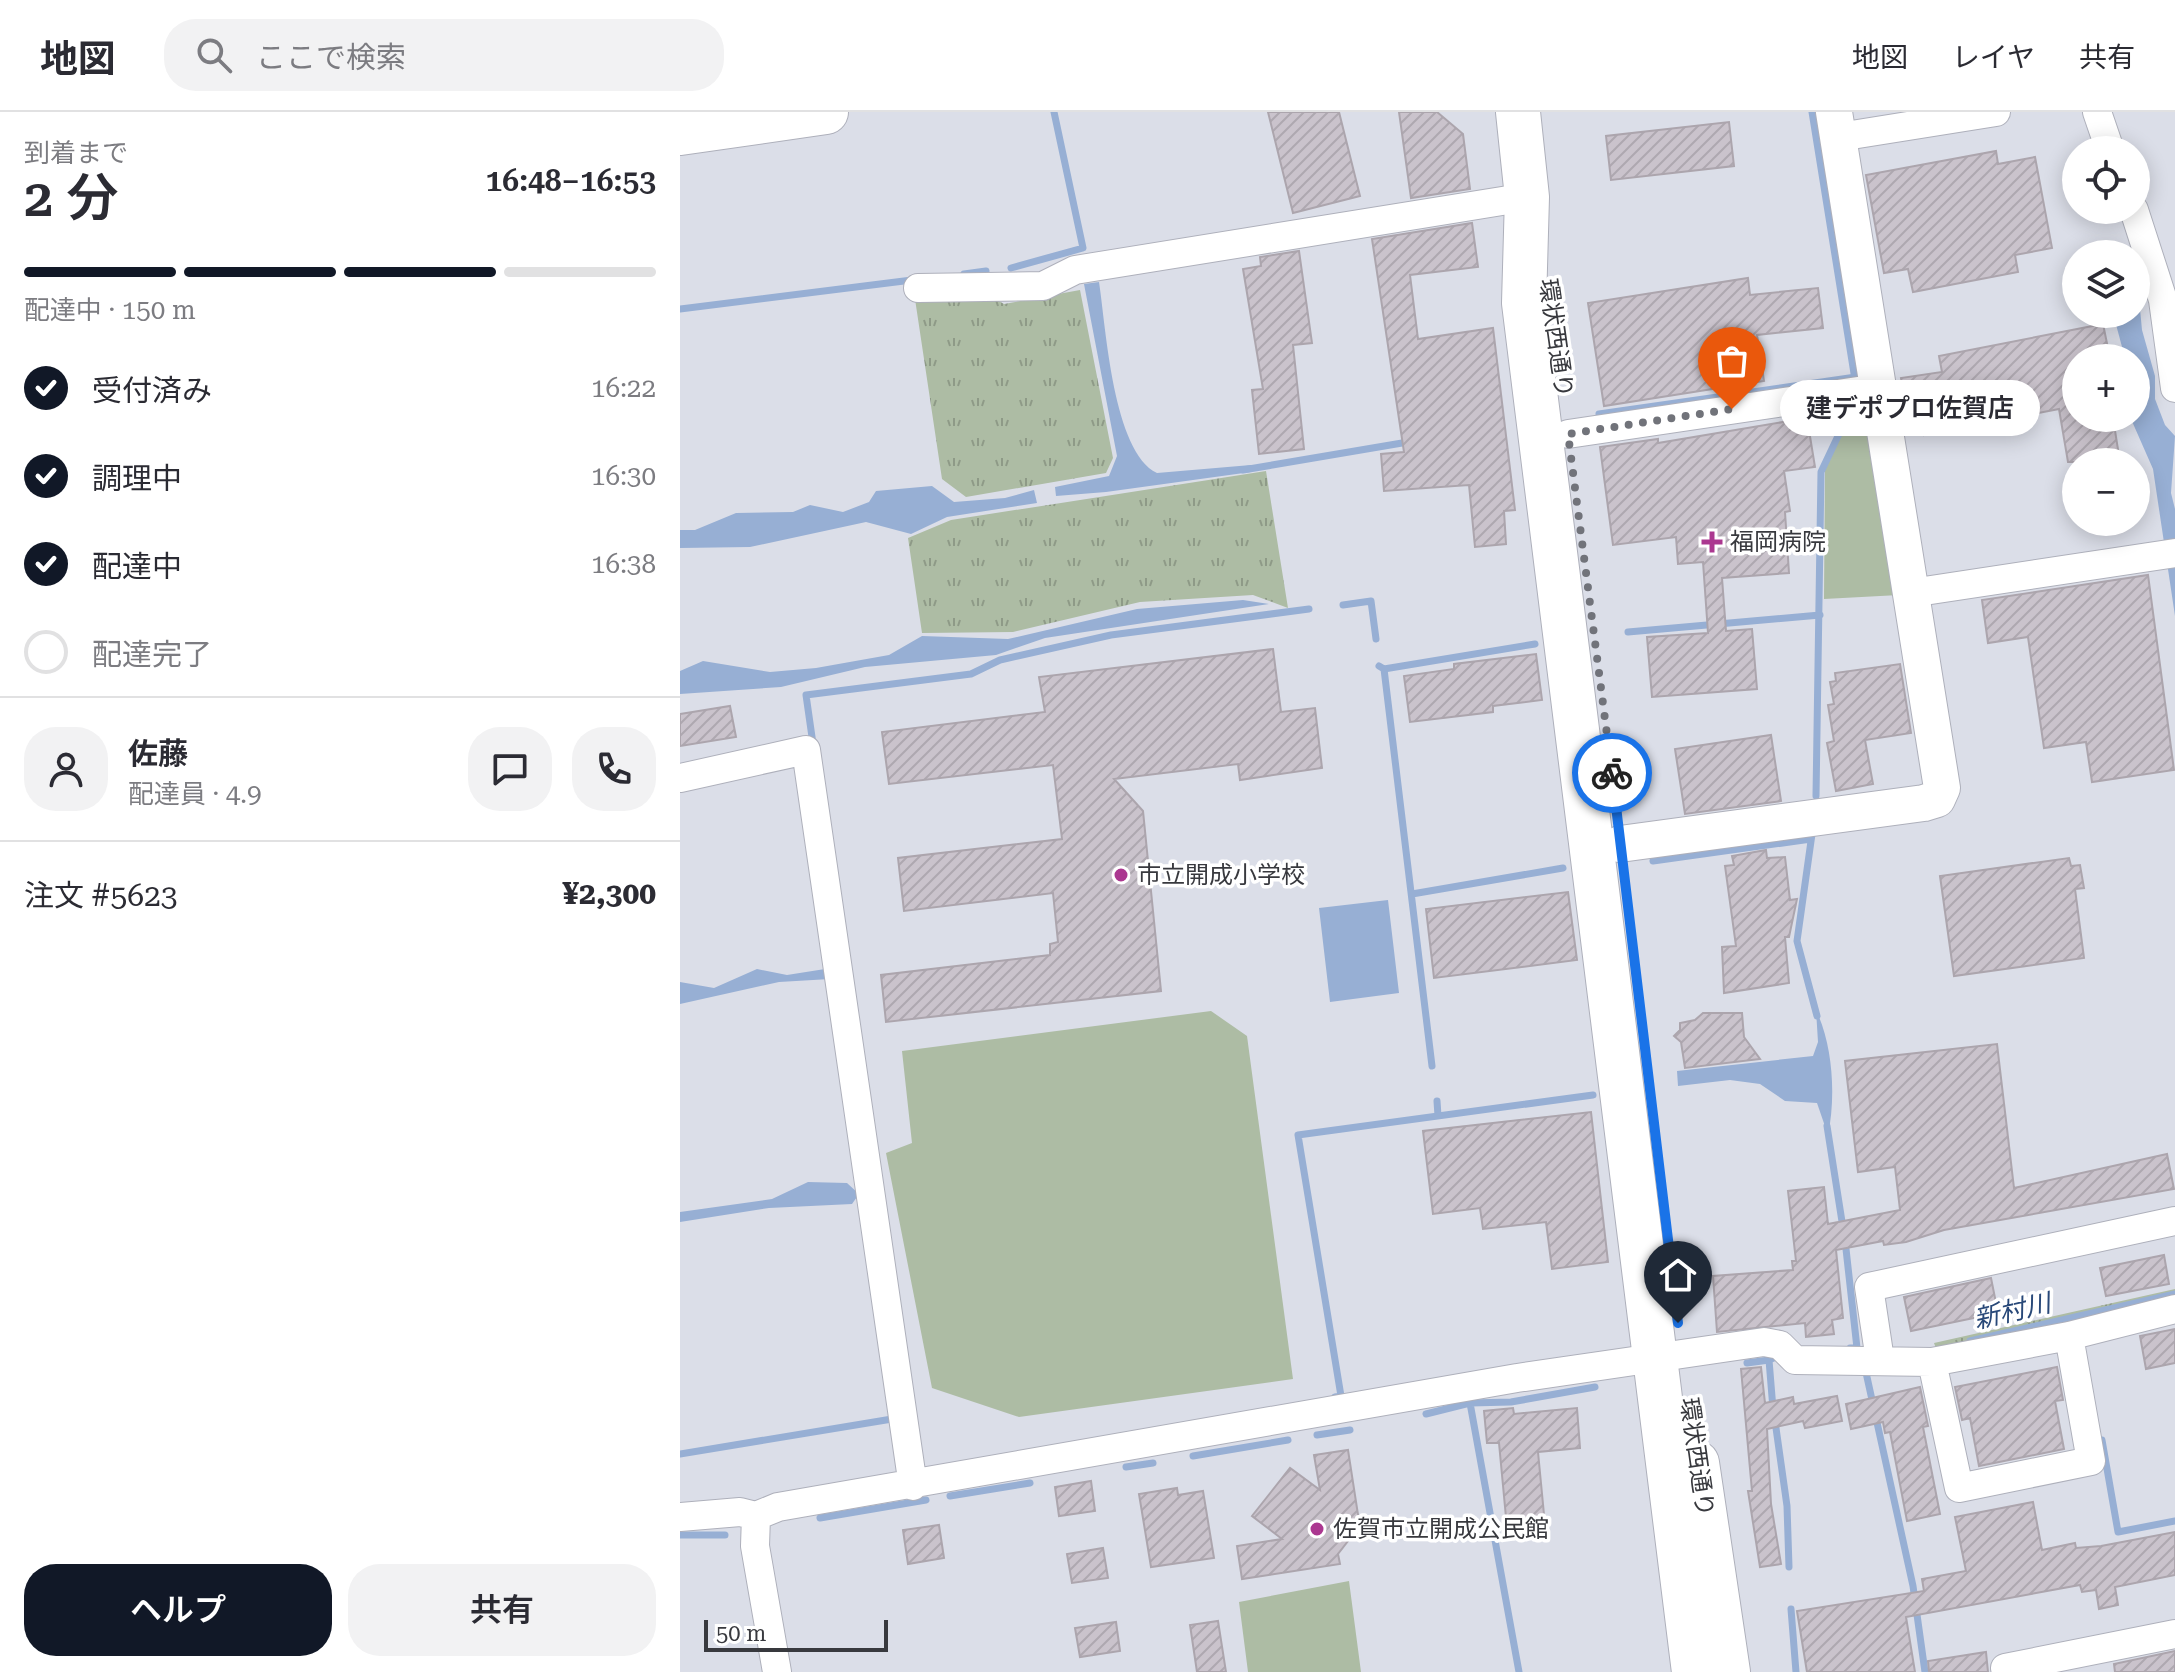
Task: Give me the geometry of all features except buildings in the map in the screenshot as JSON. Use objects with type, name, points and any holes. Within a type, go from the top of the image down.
[{"type":"highway","points":[[680,133],[826,112]]},
{"type":"highway","name":"環状西通り","points":[[1518,112],[1527,197],[1524,303],[1668,1356],[1728,1672]]},
{"type":"highway","name":"環状西通り","points":[[1527,197],[1554,299],[1620,844],[1694,1672]]},
{"type":"street","points":[[1620,844],[1937,799],[1942,788],[1911,593],[1865,390],[1837,124],[1996,112]]},
{"type":"street","points":[[2097,112],[2105,136]]},
{"type":"street","points":[[918,288],[1043,286],[1075,270],[1527,197]]},
{"type":"street","points":[[2139,224],[2163,300],[2175,388]]},
{"type":"street","points":[[1568,434],[1865,390]]},
{"type":"street","points":[[1911,593],[2167,554]]},
{"type":"street","points":[[680,778],[806,750],[913,1486]]},
{"type":"street","points":[[1872,1355],[1869,1287],[2175,1221]]},
{"type":"street","points":[[680,1517],[740,1512],[756,1516],[778,1507],[913,1486],[1517,1378],[1764,1342],[1788,1353],[1872,1355],[1932,1362],[2069,1336],[2175,1309]]},
{"type":"street","points":[[1932,1362],[1959,1488],[2091,1461],[2069,1336]]},
{"type":"street","points":[[756,1516],[755,1546],[777,1672]]},
{"type":"street","points":[[2006,1672],[2005,1668],[2175,1634]]},
{"type":"green space","points":[[1080,290],[1113,458],[1106,473],[966,497],[942,479],[915,299],[990,296],[1004,304]]},
{"type":"green space","points":[[1869,409],[1899,595],[1824,599],[1825,468],[1851,412]]},
{"type":"green space","points":[[1266,471],[1288,608],[1253,595],[1140,602],[1013,632],[922,633],[908,538],[951,520]]},
{"type":"green space","points":[[1211,1011],[1247,1036],[1293,1379],[1019,1417],[932,1388],[886,1153],[912,1143],[902,1051]]},
{"type":"green space","points":[[2175,1289],[2175,1300],[1938,1354],[1934,1343]]},
{"type":"green space","points":[[1349,1581],[1361,1672],[1248,1672],[1239,1602]]},
{"type":"water","points":[[1099,282],[1114,387],[1130,441],[1142,461],[1157,473],[1251,465],[1251,472],[1056,496],[1055,487],[1109,476],[1117,456],[1084,284]]},
{"type":"water","points":[[2117,328],[2142,328],[2146,344],[2121,344]]},
{"type":"water","points":[[2150,358],[2155,376],[2155,399],[2165,425],[2175,436],[2171,493],[2175,509],[2175,616],[2150,448],[2144,448],[2137,432],[2150,432]]},
{"type":"water","points":[[932,486],[954,502],[1005,498],[1034,490],[1037,503],[947,517],[911,534],[866,522],[750,547],[680,548],[680,530],[695,530],[736,513],[793,512],[810,505],[843,512],[869,502],[876,491]]},
{"type":"water","points":[[1243,600],[1269,604],[1045,638],[996,655],[865,667],[781,687],[680,694],[680,671],[703,661],[770,672],[816,668],[889,655],[922,636],[1008,639],[1137,609]]},
{"type":"water","points":[[1388,900],[1399,993],[1330,1002],[1319,908]]},
{"type":"water","points":[[757,969],[787,975],[825,969],[830,979],[779,982],[680,1004],[680,982],[714,988]]},
{"type":"water","points":[[1816,1010],[1826,1039],[1831,1071],[1832,1104],[1828,1135],[1817,1103],[1785,1101],[1760,1084],[1730,1080],[1678,1086],[1677,1071],[1813,1056],[1818,1042]]},
{"type":"water","points":[[808,1182],[847,1183],[859,1194],[852,1204],[769,1208],[680,1222],[680,1212],[772,1199]]},
{"type":"waterway","points":[[1011,268],[1083,248],[1054,112]]},
{"type":"waterway","points":[[1812,112],[1856,386]]},
{"type":"waterway","points":[[964,274],[986,271]]},
{"type":"waterway","points":[[680,309],[912,280]]},
{"type":"waterway","points":[[1599,414],[1856,377]]},
{"type":"waterway","points":[[1816,796],[1821,472],[1856,398]]},
{"type":"waterway","points":[[1243,470],[1408,442]]},
{"type":"waterway","points":[[1343,605],[1371,601],[1376,639]]},
{"type":"waterway","points":[[813,744],[806,695],[971,674],[1000,660],[1111,635],[1309,609]]},
{"type":"waterway","points":[[1628,632],[1820,615]]},
{"type":"waterway","points":[[1379,666],[1384,669],[1535,644]]},
{"type":"waterway","points":[[1384,669],[1432,1066]]},
{"type":"waterway","points":[[1812,834],[1797,941],[1817,1016]]},
{"type":"waterway","points":[[1653,861],[1811,839]]},
{"type":"waterway","points":[[1412,894],[1563,868]]},
{"type":"waterway","points":[[1335,1397],[1341,1396],[1298,1135],[1593,1095]]},
{"type":"waterway","points":[[1437,1101],[1438,1116]]},
{"type":"waterway","points":[[1827,1126],[1843,1228]]},
{"type":"waterway","points":[[1845,1240],[1857,1348],[1850,1348]]},
{"type":"waterway","name":"新村川","points":[[1970,1341],[2175,1294]]},
{"type":"waterway","points":[[1773,1409],[1769,1360],[1778,1356]]},
{"type":"waterway","points":[[1747,1363],[1769,1360]]},
{"type":"waterway","points":[[1865,1368],[1913,1586],[1925,1672]]},
{"type":"waterway","points":[[1519,1672],[1470,1403],[1511,1402],[1595,1387]]},
{"type":"waterway","points":[[1426,1414],[1470,1403]]},
{"type":"waterway","points":[[680,1454],[892,1419]]},
{"type":"waterway","points":[[1775,1421],[1787,1506],[1789,1567]]},
{"type":"waterway","points":[[1317,1435],[1350,1430]]},
{"type":"waterway","points":[[1193,1456],[1288,1440]]},
{"type":"waterway","points":[[2102,1440],[2118,1532],[2175,1521]]},
{"type":"waterway","points":[[1126,1467],[1153,1463]]},
{"type":"waterway","points":[[950,1496],[1030,1483]]},
{"type":"waterway","points":[[820,1518],[926,1500]]},
{"type":"waterway","points":[[680,1535],[725,1535]]},
{"type":"waterway","points":[[1791,1609],[1796,1672]]},
{"type":"way so far","points":[[1612,773],[1568,434],[1732,409]]},
{"type":"place","name":"建デポプロ佐賀店","points":[[1732,409]]},
{"type":"place","name":"福岡病院","points":[[1712,542]]},
{"type":"place","name":"市立開成小学校","points":[[1121,875]]},
{"type":"place","name":"佐賀市立開成公民館","points":[[1317,1529]]},
{"type":"route","points":[[1612,773],[1678,1323]]}]
